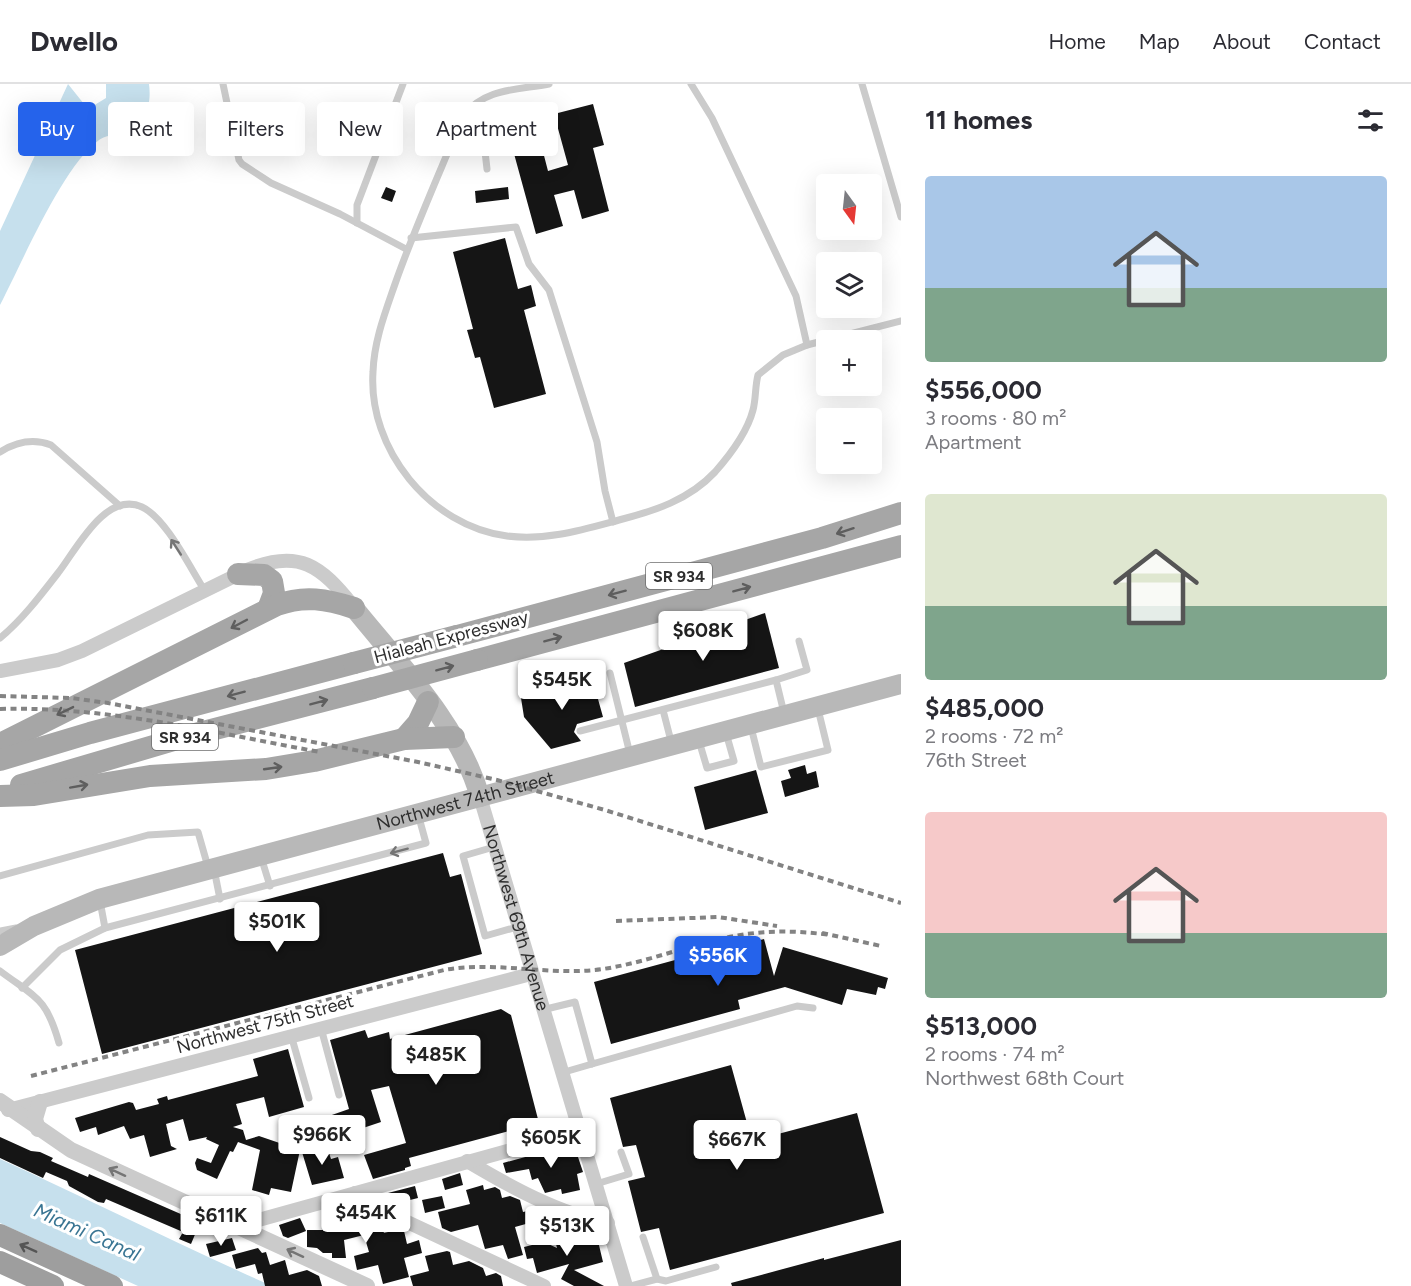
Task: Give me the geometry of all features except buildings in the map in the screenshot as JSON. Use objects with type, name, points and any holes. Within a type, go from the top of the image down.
[{"type":"highway","points":[[0,1235],[112,1286]]},
{"type":"highway","points":[[0,1262],[42,1284]]},
{"type":"main road","name":"Hialeah Expressway","points":[[0,760],[90,733],[822,538],[901,513]]},
{"type":"main road","name":"Hialeah Expressway","points":[[0,794],[184,737],[901,546]]},
{"type":"main road","points":[[238,574],[260,575],[272,581],[274,598],[268,609]]},
{"type":"main road","points":[[0,744],[268,609],[303,599],[331,600],[354,608]]},
{"type":"main road","name":"Northwest 69th Avenue","points":[[354,608],[454,737],[470,766],[480,797]]},
{"type":"main road","name":"Northwest 74th Street","points":[[0,946],[33,926],[99,899],[901,684]]},
{"type":"main road","points":[[404,739],[418,723],[428,702]]},
{"type":"main road","points":[[0,794],[34,795],[150,776],[276,768],[404,739],[424,736],[454,737]]},
{"type":"street","name":"Northwest 69th Avenue","points":[[0,671],[58,660],[76,654],[238,574],[274,560],[299,561],[313,567],[328,577],[354,608]]},
{"type":"street","name":"Northwest 69th Avenue","points":[[480,797],[561,1073],[629,1286]]},
{"type":"street","name":"Northwest 75th Street","points":[[3,1108],[40,1102],[531,974]]},
{"type":"street","points":[[38,1130],[35,1119],[40,1102]]},
{"type":"street","points":[[3,1108],[71,1150],[367,1286]]},
{"type":"street","points":[[237,1226],[579,1131]]},
{"type":"street","points":[[467,1161],[494,1177],[584,1218],[608,1223]]},
{"type":"street","points":[[355,1193],[373,1206],[544,1286]]},
{"type":"lane","points":[[223,84],[239,160],[242,164],[271,183],[357,223],[406,249]]},
{"type":"lane","points":[[357,223],[357,205],[403,84]]},
{"type":"lane","points":[[476,102],[484,96],[546,84]]},
{"type":"lane","points":[[692,84],[712,118],[796,296],[807,345]]},
{"type":"lane","points":[[862,84],[901,217]]},
{"type":"lane","points":[[446,156],[406,249],[377,337],[372,373],[377,416],[394,460],[408,478],[449,515],[476,528],[507,536],[572,533],[669,505],[690,493],[713,474],[746,427],[753,410],[758,375],[783,355],[807,345],[901,321]]},
{"type":"lane","points":[[486,156],[487,169]]},
{"type":"lane","points":[[411,238],[516,227],[529,264],[549,290],[597,442],[605,491],[614,522]]},
{"type":"lane","points":[[0,452],[13,444],[40,440],[51,445],[120,506]]},
{"type":"lane","points":[[0,638],[59,572],[87,532],[106,514],[120,506],[143,507],[162,524],[205,591]]},
{"type":"lane","points":[[580,731],[807,670],[799,641]]},
{"type":"lane","points":[[610,673],[631,757]]},
{"type":"lane","points":[[776,680],[784,716]]},
{"type":"lane","points":[[750,725],[761,767],[828,750],[817,706]]},
{"type":"lane","points":[[663,710],[672,746]]},
{"type":"lane","points":[[698,739],[707,768],[734,761],[726,731]]},
{"type":"lane","points":[[22,988],[60,950],[105,928],[426,843],[418,814]]},
{"type":"lane","points":[[0,876],[148,835],[198,832],[220,899]]},
{"type":"lane","points":[[494,847],[462,856],[485,936],[517,927]]},
{"type":"lane","points":[[261,856],[270,886]]},
{"type":"lane","points":[[99,899],[105,928]]},
{"type":"lane","name":"Northwest 74th Street","points":[[0,931],[33,926]]},
{"type":"lane","points":[[0,971],[45,1005],[51,1016],[59,1043]]},
{"type":"lane","points":[[542,1010],[575,1002],[592,1064]]},
{"type":"lane","points":[[561,1073],[797,1006],[813,1008]]},
{"type":"lane","points":[[321,1028],[339,1095]]},
{"type":"lane","points":[[291,1035],[309,1098]]},
{"type":"lane","points":[[596,1184],[629,1174],[621,1152]]},
{"type":"lane","points":[[643,1238],[657,1279]]},
{"type":"lane","points":[[629,1286],[657,1279],[666,1281],[717,1267]]},
{"type":"water","points":[[68,84],[82,102],[60,102]]},
{"type":"water","points":[[106,84],[149,84],[149,102],[108,102],[108,136],[96,143],[96,104],[106,98]]},
{"type":"water","points":[[35,156],[83,156],[57,193],[0,305],[0,231]]},
{"type":"water","name":"Miami Canal","points":[[0,1159],[272,1286],[138,1286],[0,1223]]},
{"type":"railway","points":[[0,696],[71,698],[108,703],[418,762],[497,780],[605,810],[901,903]]},
{"type":"railway","points":[[0,709],[40,709],[121,716],[320,752]]},
{"type":"railway","points":[[616,921],[718,917],[777,926]]},
{"type":"railway","points":[[31,1076],[444,970],[482,967],[557,971],[595,970],[612,968],[751,933],[803,932],[830,935]]},
{"type":"railway","points":[[822,933],[881,946]]}]
